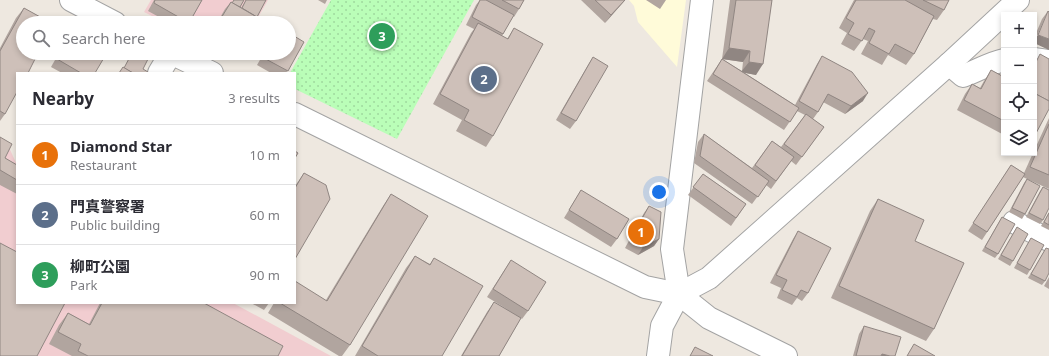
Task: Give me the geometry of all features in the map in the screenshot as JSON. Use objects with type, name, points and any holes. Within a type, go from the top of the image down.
[{"type":"street","points":[[71,0],[101,16]]},
{"type":"street","points":[[679,294],[672,249],[702,0]]},
{"type":"street","points":[[658,356],[662,326],[679,294],[709,278],[949,64],[1018,0]]},
{"type":"street","points":[[1037,59],[1049,61]]},
{"type":"street","points":[[160,72],[167,60]]},
{"type":"street","points":[[185,60],[210,72]]},
{"type":"street","points":[[949,64],[963,76],[1001,61]]},
{"type":"street","points":[[296,114],[645,287],[679,294],[709,318],[786,356]]},
{"type":"street","points":[[1014,222],[1049,240]]},
{"type":"shaded area","points":[[151,0],[268,0],[259,16],[152,16],[144,12]]},
{"type":"shaded area","points":[[629,0],[686,0],[677,67],[638,22],[634,6]]},
{"type":"shaded area","points":[[0,139],[7,143],[16,163],[16,304],[235,304],[331,356],[0,356]]},
{"type":"green space","points":[[331,0],[474,0],[397,139],[296,89],[296,72],[291,72]]},
{"type":"building","points":[[155,0],[202,0],[193,16],[177,16],[154,3]]},
{"type":"building","points":[[234,0],[244,0],[240,7],[232,3]]},
{"type":"building","points":[[246,0],[266,0],[258,16],[242,8]]},
{"type":"building","points":[[480,0],[486,0],[514,15],[503,34],[472,17]]},
{"type":"building","points":[[502,0],[524,0],[519,9]]},
{"type":"building","points":[[595,0],[625,0],[611,15]]},
{"type":"building","points":[[736,0],[772,0],[763,64],[749,62],[750,51],[729,48]]},
{"type":"building","points":[[856,0],[905,0],[934,16],[914,54],[895,44],[889,54],[869,43],[875,31],[869,28],[862,41],[848,34],[854,23],[846,18]]},
{"type":"building","points":[[923,0],[949,0],[944,10]]},
{"type":"building","points":[[231,2],[255,16],[222,16]]},
{"type":"building","points":[[24,8],[38,16],[20,16]]},
{"type":"building","points":[[1048,11],[1049,12],[1049,39],[1038,35]]},
{"type":"building","points":[[16,22],[16,60],[34,60],[28,72],[16,72],[16,94],[5,114],[0,111],[0,51]]},
{"type":"building","points":[[478,23],[508,39],[514,28],[543,44],[493,136],[464,120],[469,110],[440,94]]},
{"type":"building","points":[[296,37],[304,42],[296,56]]},
{"type":"building","points":[[1040,54],[1049,59],[1049,101],[1037,95],[1037,60]]},
{"type":"building","points":[[822,56],[852,72],[868,93],[851,106],[828,94],[818,112],[799,101]]},
{"type":"building","points":[[593,57],[608,66],[576,121],[561,113]]},
{"type":"building","points":[[722,59],[799,108],[790,122],[713,74]]},
{"type":"building","points":[[59,60],[103,60],[96,72],[79,72]]},
{"type":"building","points":[[128,60],[148,60],[143,69],[148,72],[131,72],[124,68]]},
{"type":"building","points":[[268,60],[294,60],[288,71]]},
{"type":"building","points":[[123,67],[131,72],[120,72]]},
{"type":"building","points":[[991,70],[1001,75],[1001,119],[964,100],[972,84],[981,89]]},
{"type":"building","points":[[1037,95],[1049,101],[1049,109],[1037,131]]},
{"type":"building","points":[[806,114],[824,127],[802,157],[784,144]]},
{"type":"building","points":[[1049,124],[1049,175],[1030,167],[1035,156],[1037,156],[1037,151]]},
{"type":"building","points":[[704,134],[769,181],[758,197],[700,156]]},
{"type":"building","points":[[0,137],[12,144],[5,158],[16,164],[16,179],[0,170]]},
{"type":"building","points":[[772,141],[794,157],[776,181],[755,165]]},
{"type":"building","points":[[1011,165],[1025,174],[987,232],[973,223]]},
{"type":"building","points":[[304,173],[326,185],[330,199],[296,257],[296,186]]},
{"type":"building","points":[[703,174],[746,204],[736,218],[693,187]]},
{"type":"building","points":[[1027,179],[1040,186],[1025,214],[1012,208]]},
{"type":"building","points":[[1043,187],[1049,190],[1049,208],[1043,220],[1029,213]]},
{"type":"building","points":[[581,190],[629,219],[617,239],[569,210]]},
{"type":"building","points":[[391,194],[428,216],[350,345],[282,304],[296,304],[296,282],[327,301]]},
{"type":"building","points":[[878,199],[924,220],[915,241],[964,263],[934,329],[839,286]]},
{"type":"building","points":[[649,206],[661,212],[659,239],[643,247],[630,240]]},
{"type":"building","points":[[1049,213],[1049,225],[1044,222]]},
{"type":"building","points":[[1002,217],[1015,224],[998,254],[985,247]]},
{"type":"building","points":[[1017,227],[1028,234],[1013,261],[1001,255]]},
{"type":"building","points":[[798,231],[831,248],[808,293],[801,290],[797,297],[782,290],[787,280],[776,275]]},
{"type":"building","points":[[1031,238],[1044,245],[1030,270],[1017,263]]},
{"type":"building","points":[[0,243],[16,251],[16,304],[64,304],[37,356],[0,356]]},
{"type":"building","points":[[1046,248],[1049,249],[1049,273],[1045,281],[1031,274]]},
{"type":"building","points":[[415,256],[430,265],[434,258],[483,286],[442,356],[378,356],[362,346]]},
{"type":"building","points":[[511,260],[546,282],[528,311],[493,289]]},
{"type":"building","points":[[494,302],[521,318],[499,356],[462,356]]},
{"type":"building","points":[[101,304],[206,304],[283,346],[278,356],[88,356],[78,351],[81,344],[58,332],[68,313],[90,325]]},
{"type":"building","points":[[864,326],[901,337],[895,356],[882,354],[881,356],[856,356]]},
{"type":"building","points":[[914,344],[935,356],[907,356]]},
{"type":"building","points":[[695,347],[713,356],[690,356]]},
{"type":"place","name":"柳町公園","points":[[382,36]]},
{"type":"place","name":"門真警察署","points":[[484,79]]},
{"type":"place","name":"Diamond Star","points":[[641,232]]}]
